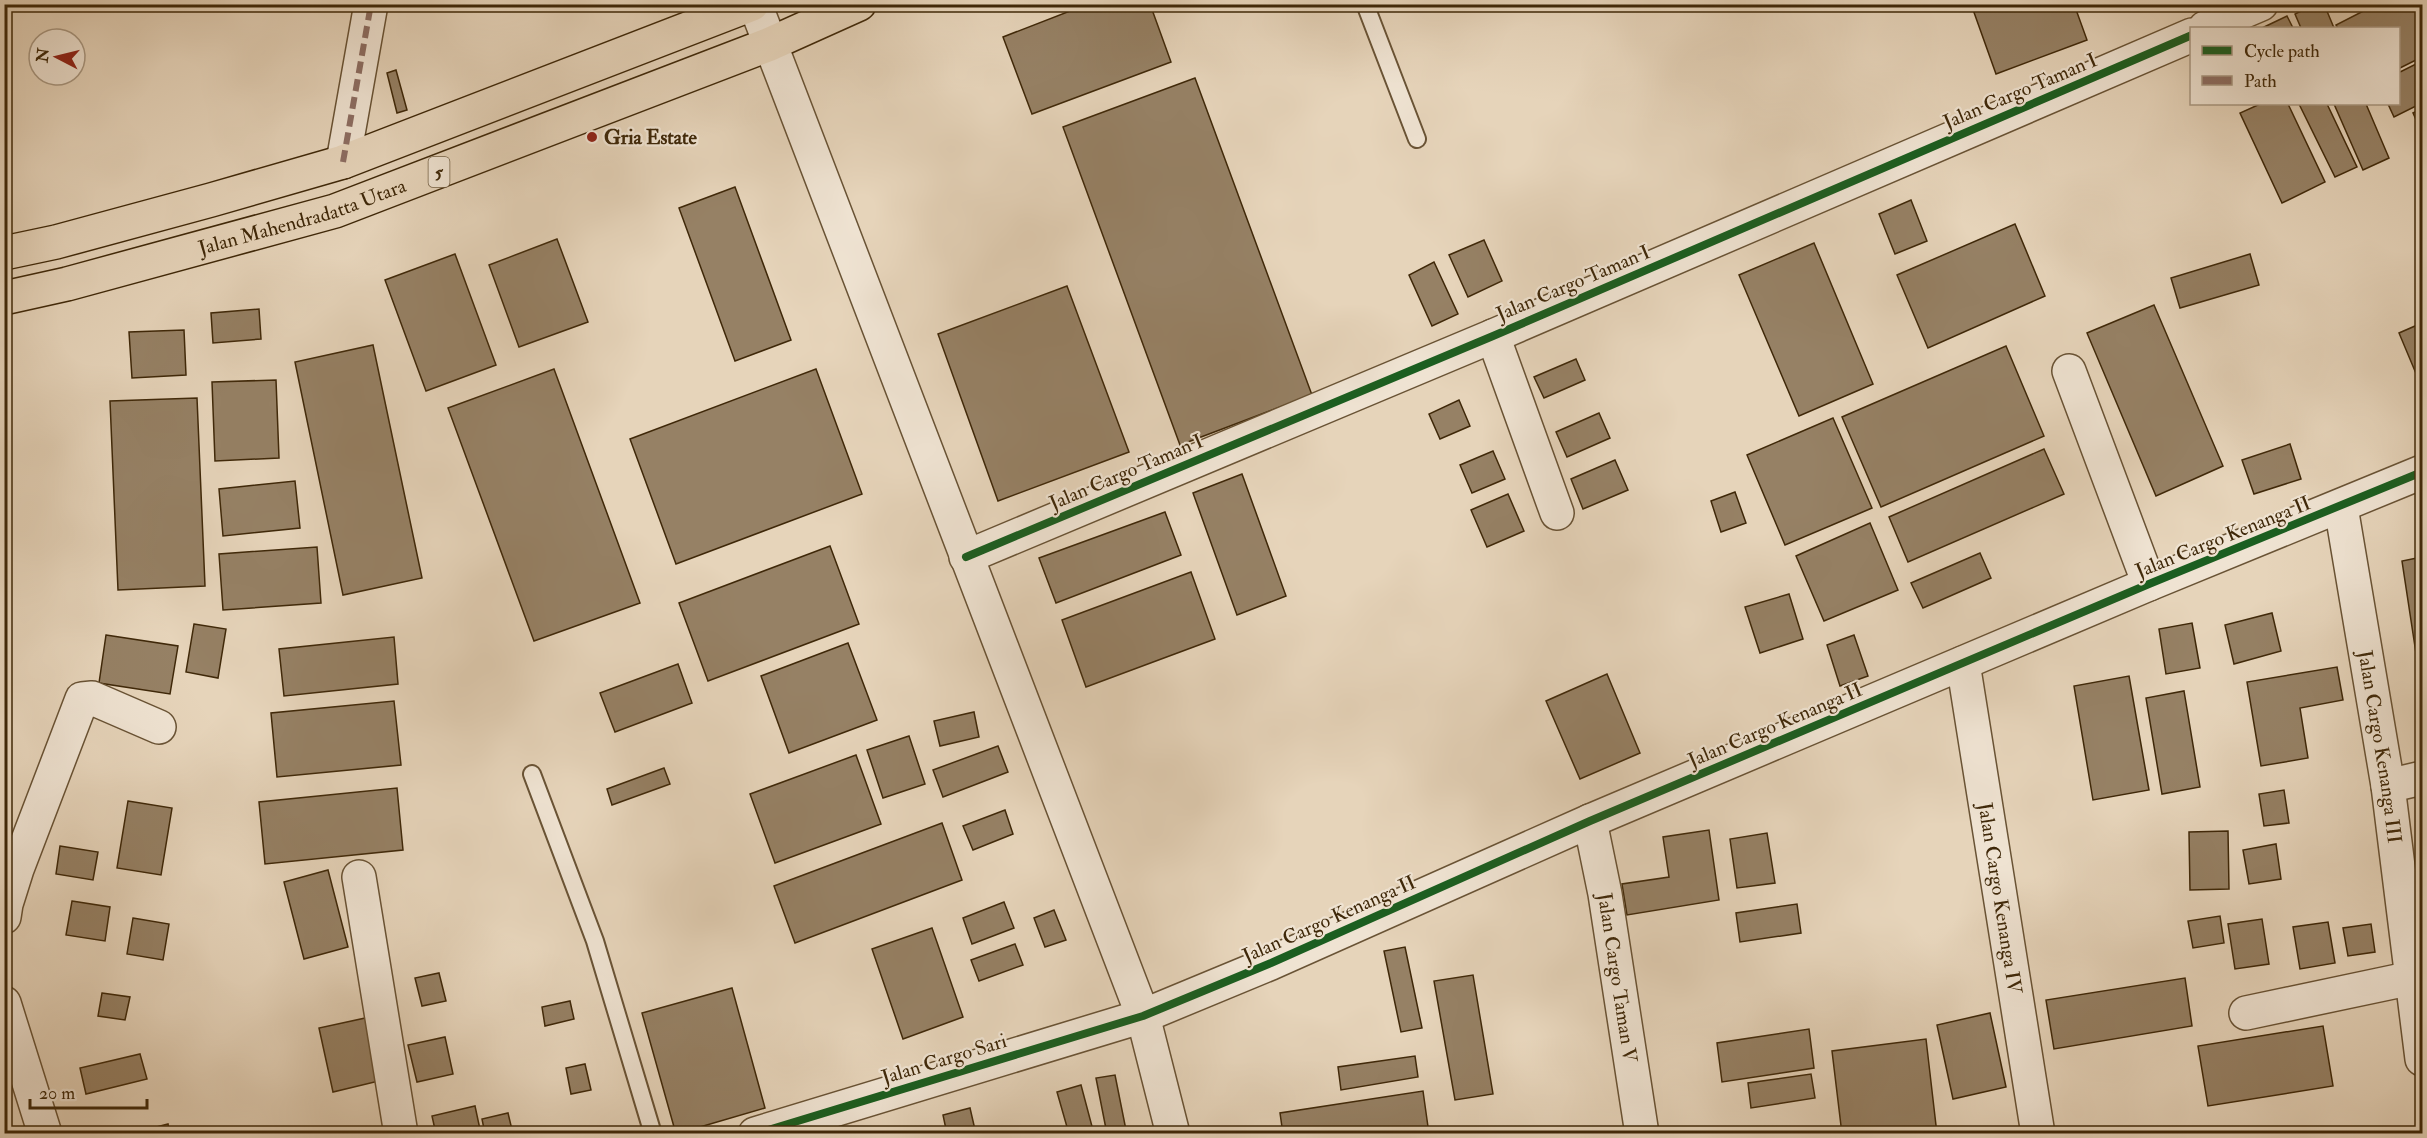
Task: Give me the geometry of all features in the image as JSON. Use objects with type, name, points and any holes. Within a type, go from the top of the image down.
[{"type":"highway","name":"Jalan Mahendradatta Utara","points":[[4,253],[56,242],[343,162],[754,4]]},
{"type":"highway","name":"Jalan Mahendradatta Utara","points":[[4,298],[67,284],[335,211],[770,44],[859,4]]},
{"type":"street","points":[[343,162],[371,4]]},
{"type":"street","points":[[754,4],[1143,1016],[1173,1134]]},
{"type":"street","points":[[2207,27],[2261,4]]},
{"type":"street","name":"Jalan Cargo Taman I","points":[[966,557],[1493,336],[2190,35]]},
{"type":"street","points":[[1493,336],[1557,513]]},
{"type":"street","points":[[2069,371],[2149,584]]},
{"type":"street","name":"Jalan Cargo Kenanga II","points":[[1143,1016],[1282,959],[1590,821],[2149,584],[2422,472]]},
{"type":"street","name":"Jalan Cargo Kenanga III","points":[[2341,507],[2388,786],[2422,1059]]},
{"type":"street","name":"Jalan Cargo Kenanga IV","points":[[1963,663],[2038,1134]]},
{"type":"street","points":[[4,918],[17,869],[82,699],[92,698],[159,727]]},
{"type":"street","points":[[2388,786],[2422,778]]},
{"type":"street","name":"Jalan Cargo Taman V","points":[[1590,821],[1605,894],[1642,1134]]},
{"type":"street","points":[[359,877],[402,1134]]},
{"type":"street","points":[[2246,1013],[2412,978]]},
{"type":"street","points":[[4,1003],[45,1134]]},
{"type":"street","name":"Jalan Cargo Sari","points":[[755,1134],[1143,1016]]},
{"type":"lane","points":[[1365,4],[1417,139]]},
{"type":"lane","points":[[532,774],[595,941],[653,1134]]},
{"type":"building","points":[[1088,4],[1150,4],[1171,62],[1032,114],[1003,37]]},
{"type":"building","points":[[1971,4],[2074,4],[2087,40],[1996,74]]},
{"type":"building","points":[[2315,4],[2324,4],[2334,27],[2301,27],[2295,14]]},
{"type":"building","points":[[2377,4],[2412,4],[2422,26],[2422,57],[2400,68],[2400,27],[2337,27],[2336,25]]},
{"type":"building","points":[[2287,16],[2292,27],[2264,27]]},
{"type":"building","points":[[2422,61],[2422,103],[2394,117],[2388,105],[2400,105],[2400,72]]},
{"type":"building","points":[[396,70],[407,110],[397,113],[387,73]]},
{"type":"building","points":[[1195,78],[1312,395],[1180,445],[1063,127]]},
{"type":"building","points":[[2258,105],[2288,105],[2325,182],[2282,203],[2240,113]]},
{"type":"building","points":[[2299,105],[2327,105],[2357,167],[2335,177]]},
{"type":"building","points":[[2334,105],[2366,105],[2389,158],[2363,170]]},
{"type":"building","points":[[2422,109],[2422,133],[2413,113]]},
{"type":"building","points":[[735,187],[791,340],[735,361],[679,208]]},
{"type":"building","points":[[1911,200],[1927,241],[1895,254],[1879,214]]},
{"type":"building","points":[[2015,224],[2045,296],[1928,348],[1897,275]]},
{"type":"building","points":[[557,239],[588,322],[519,347],[489,265]]},
{"type":"building","points":[[1484,240],[1502,281],[1468,297],[1449,255]]},
{"type":"building","points":[[1814,243],[1873,384],[1799,416],[1739,275]]},
{"type":"building","points":[[455,254],[496,365],[426,391],[385,280]]},
{"type":"building","points":[[2250,254],[2259,285],[2180,308],[2171,278]]},
{"type":"building","points":[[1434,262],[1458,314],[1432,326],[1409,275]]},
{"type":"building","points":[[1067,286],[1129,452],[998,501],[938,334]]},
{"type":"building","points":[[2154,305],[2223,466],[2156,496],[2087,333]]},
{"type":"building","points":[[259,309],[261,339],[213,343],[211,313]]},
{"type":"building","points":[[2422,323],[2422,382],[2420,383],[2399,333]]},
{"type":"building","points":[[184,330],[186,375],[132,378],[129,332]]},
{"type":"building","points":[[373,345],[422,578],[343,595],[295,362]]},
{"type":"building","points":[[2006,346],[2044,436],[1881,507],[1842,417]]},
{"type":"building","points":[[1576,359],[1585,380],[1544,398],[1534,377]]},
{"type":"building","points":[[554,369],[640,603],[534,641],[448,408]]},
{"type":"building","points":[[816,369],[862,494],[676,564],[630,439]]},
{"type":"building","points":[[276,380],[279,458],[215,461],[212,382]]},
{"type":"building","points":[[197,398],[205,586],[118,590],[110,401]]},
{"type":"building","points":[[1459,400],[1470,426],[1440,439],[1429,414]]},
{"type":"building","points":[[1599,413],[1610,438],[1567,457],[1556,432]]},
{"type":"building","points":[[1833,418],[1872,508],[1785,545],[1747,455]]},
{"type":"building","points":[[2290,444],[2301,479],[2254,494],[2242,460]]},
{"type":"building","points":[[2044,449],[2064,494],[1908,562],[1889,517]]},
{"type":"building","points":[[1493,451],[1505,479],[1472,493],[1460,465]]},
{"type":"building","points":[[1615,460],[1628,490],[1583,509],[1571,479]]},
{"type":"building","points":[[1242,474],[1286,596],[1237,615],[1193,493]]},
{"type":"building","points":[[295,481],[300,528],[223,536],[219,489]]},
{"type":"building","points":[[1735,492],[1746,523],[1721,532],[1711,501]]},
{"type":"building","points":[[1508,494],[1524,531],[1487,547],[1471,510]]},
{"type":"building","points":[[1165,512],[1181,555],[1056,603],[1039,558]]},
{"type":"building","points":[[1870,523],[1898,590],[1824,621],[1796,556]]},
{"type":"building","points":[[830,546],[859,624],[708,681],[679,603]]},
{"type":"building","points":[[317,547],[321,603],[223,610],[219,554]]},
{"type":"building","points":[[1980,553],[1991,578],[1923,608],[1911,583]]},
{"type":"building","points":[[2422,557],[2422,693],[2402,561]]},
{"type":"building","points":[[1191,572],[1215,639],[1086,687],[1062,620]]},
{"type":"building","points":[[1789,594],[1803,639],[1760,653],[1745,607]]},
{"type":"building","points":[[2272,613],[2281,651],[2234,664],[2225,625]]},
{"type":"building","points":[[2192,623],[2200,668],[2166,674],[2159,629]]},
{"type":"building","points":[[194,624],[226,629],[218,678],[186,672]]},
{"type":"building","points":[[106,635],[178,646],[170,694],[99,683]]},
{"type":"building","points":[[1854,635],[1868,676],[1840,686],[1827,645]]},
{"type":"building","points":[[394,637],[398,684],[284,696],[279,649]]},
{"type":"building","points":[[848,643],[877,720],[789,753],[761,676]]},
{"type":"building","points":[[678,664],[692,703],[615,732],[600,693]]},
{"type":"building","points":[[2337,667],[2343,700],[2300,708],[2308,758],[2261,766],[2247,682]]},
{"type":"building","points":[[1607,674],[1640,753],[1580,779],[1546,701]]},
{"type":"building","points":[[2129,676],[2149,790],[2093,800],[2074,686]]},
{"type":"building","points":[[2184,691],[2200,787],[2162,794],[2146,698]]},
{"type":"building","points":[[394,701],[401,765],[277,777],[271,713]]},
{"type":"building","points":[[974,712],[979,737],[940,746],[934,721]]},
{"type":"building","points":[[909,736],[925,784],[883,798],[867,750]]},
{"type":"building","points":[[998,746],[1008,772],[943,797],[933,770]]},
{"type":"building","points":[[856,755],[881,824],[775,863],[750,794]]},
{"type":"building","points":[[664,768],[670,784],[612,805],[607,789]]},
{"type":"building","points":[[397,788],[403,850],[265,864],[259,802]]},
{"type":"building","points":[[2284,790],[2289,823],[2264,826],[2259,794]]},
{"type":"building","points":[[128,801],[172,808],[161,875],[117,868]]},
{"type":"building","points":[[1005,810],[1013,834],[973,850],[963,826]]},
{"type":"building","points":[[942,823],[962,880],[795,943],[774,886]]},
{"type":"building","points":[[1709,830],[1719,900],[1627,915],[1622,884],[1669,877],[1663,837]]},
{"type":"building","points":[[2228,831],[2229,889],[2190,890],[2189,832]]},
{"type":"building","points":[[1767,833],[1775,883],[1737,888],[1730,839]]},
{"type":"building","points":[[2276,844],[2281,879],[2249,884],[2243,850]]},
{"type":"building","points":[[60,846],[98,852],[93,880],[56,874]]},
{"type":"building","points":[[328,870],[348,947],[304,959],[284,882]]},
{"type":"building","points":[[72,901],[110,907],[105,941],[66,935]]},
{"type":"building","points":[[1004,902],[1014,928],[972,944],[963,918]]},
{"type":"building","points":[[1797,904],[1801,933],[1740,942],[1736,913]]},
{"type":"building","points":[[1054,910],[1066,940],[1045,947],[1034,918]]},
{"type":"building","points":[[2220,916],[2224,943],[2193,948],[2188,921]]},
{"type":"building","points":[[133,918],[169,924],[163,960],[127,954]]},
{"type":"building","points":[[2262,919],[2269,964],[2235,969],[2228,924]]},
{"type":"building","points":[[2328,922],[2335,963],[2300,969],[2293,927]]},
{"type":"building","points":[[2371,924],[2375,952],[2348,956],[2343,928]]},
{"type":"building","points":[[932,928],[963,1017],[903,1039],[872,949]]},
{"type":"building","points":[[1015,944],[1023,965],[979,981],[971,960]]},
{"type":"building","points":[[1405,947],[1422,1028],[1401,1032],[1384,951]]},
{"type":"building","points":[[439,973],[446,1001],[422,1006],[415,978]]},
{"type":"building","points":[[1473,975],[1493,1094],[1455,1100],[1434,981]]},
{"type":"building","points":[[2185,978],[2192,1026],[2054,1049],[2046,1000]]},
{"type":"building","points":[[732,988],[765,1108],[676,1134],[642,1013]]},
{"type":"building","points":[[102,993],[130,997],[125,1020],[98,1016]]},
{"type":"building","points":[[570,1001],[574,1019],[545,1026],[542,1007]]},
{"type":"building","points":[[1990,1013],[2006,1087],[1953,1099],[1937,1025]]},
{"type":"building","points":[[370,1017],[383,1080],[333,1092],[319,1028]]},
{"type":"building","points":[[2323,1026],[2333,1086],[2208,1106],[2198,1046]]},
{"type":"building","points":[[1809,1029],[1814,1068],[1722,1082],[1717,1043]]},
{"type":"building","points":[[445,1037],[453,1074],[417,1082],[408,1045]]},
{"type":"building","points":[[1926,1039],[1937,1134],[1842,1134],[1832,1051]]},
{"type":"building","points":[[140,1054],[147,1079],[86,1094],[80,1068]]},
{"type":"building","points":[[1415,1056],[1418,1077],[1341,1090],[1338,1067]]},
{"type":"building","points":[[585,1064],[591,1090],[571,1094],[566,1068]]},
{"type":"building","points":[[1811,1074],[1815,1098],[1751,1108],[1748,1083]]},
{"type":"building","points":[[1115,1075],[1126,1130],[1107,1134],[1096,1078]]},
{"type":"building","points":[[1081,1085],[1094,1134],[1069,1134],[1057,1092]]},
{"type":"building","points":[[1423,1091],[1429,1134],[1283,1134],[1280,1113]]},
{"type":"building","points":[[475,1106],[481,1134],[436,1134],[432,1116]]},
{"type":"building","points":[[970,1108],[976,1134],[947,1134],[943,1115]]},
{"type":"building","points":[[508,1113],[513,1134],[485,1134],[482,1119]]},
{"type":"building","points":[[168,1124],[170,1134],[130,1134]]},
{"type":"marked path","points":[[343,162],[371,4]]},
{"type":"cycle path","points":[[966,557],[1493,336],[2190,36]]},
{"type":"cycle path","points":[[755,1134],[1143,1016],[1271,963],[1590,821],[2149,584],[2422,472]]},
{"type":"place","name":"Gria Estate","points":[[592,137]]}]
